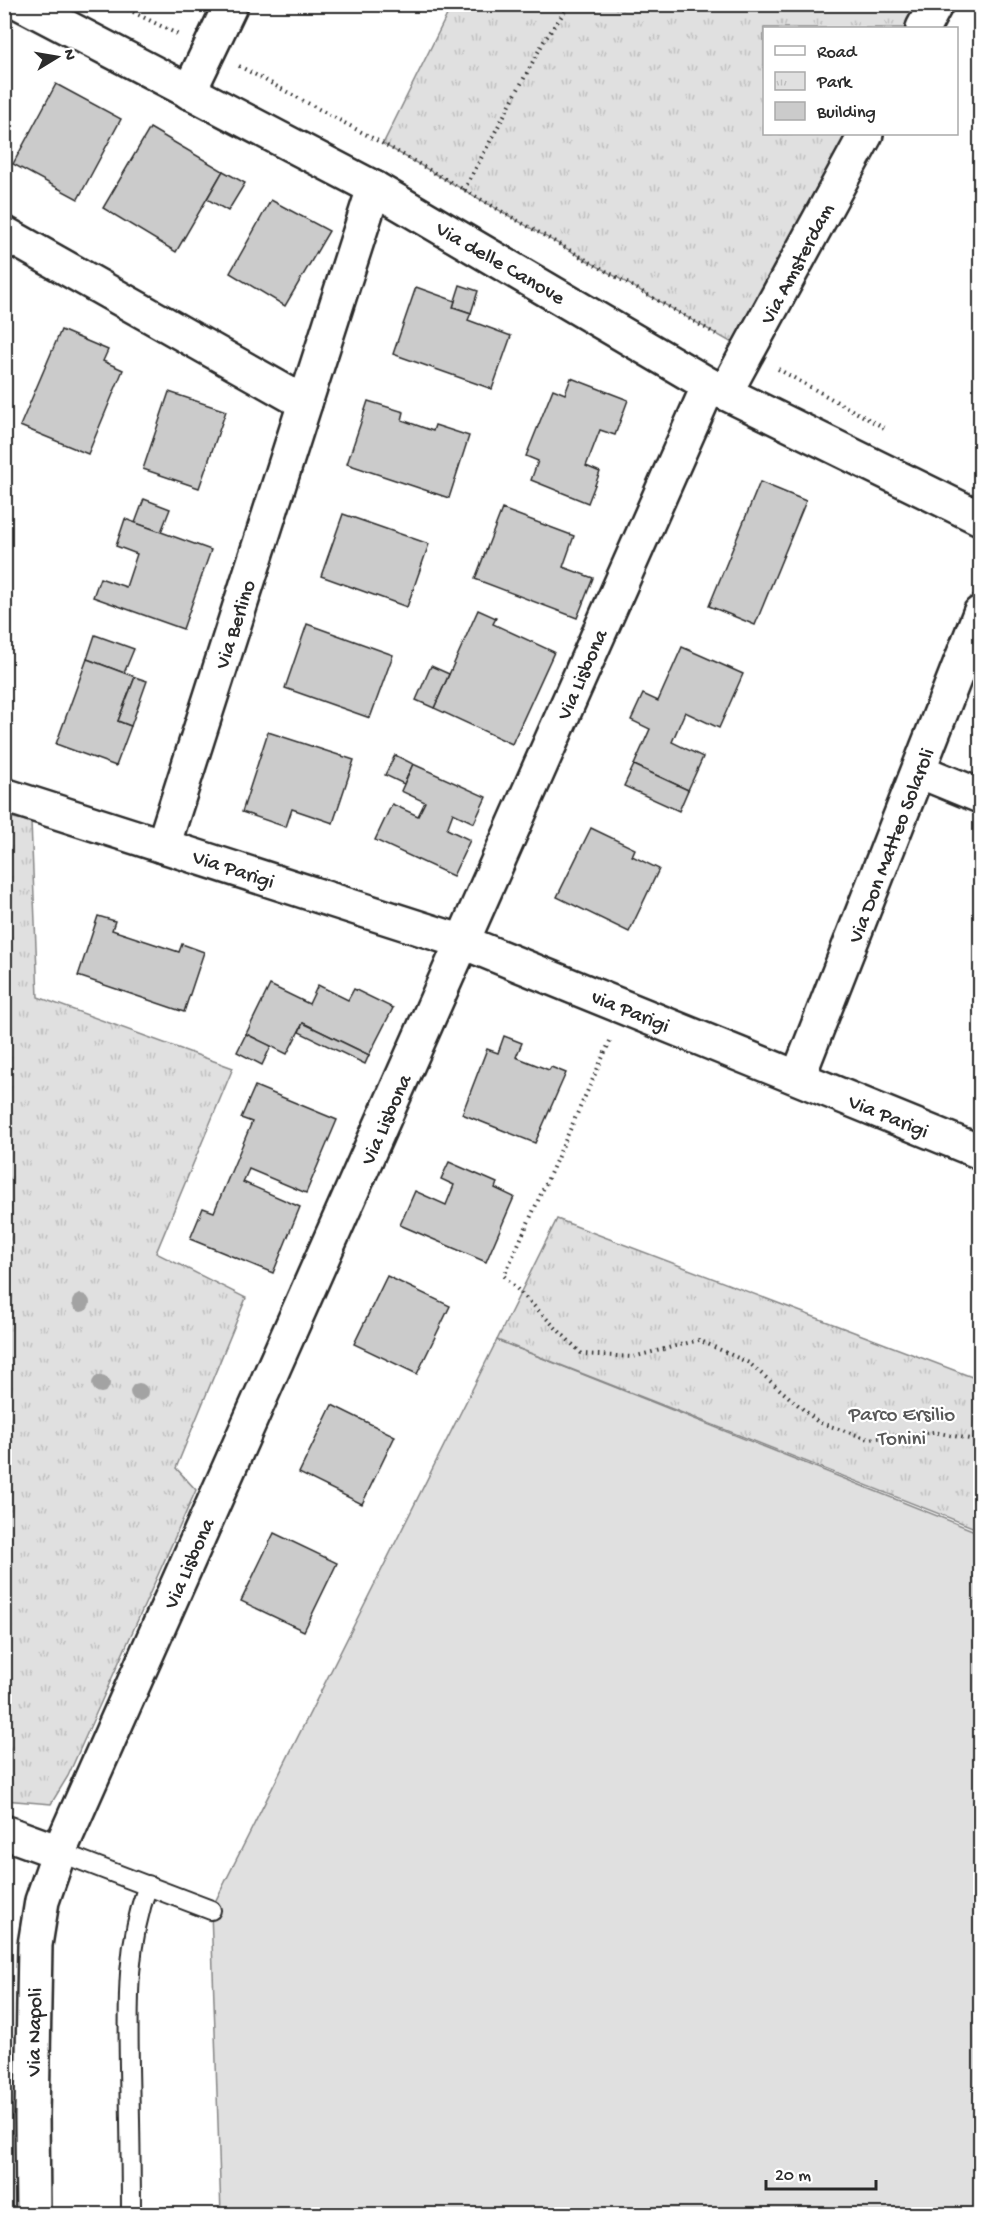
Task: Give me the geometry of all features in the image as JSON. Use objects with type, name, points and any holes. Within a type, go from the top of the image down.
[{"type":"street","name":"Via delle Canove","points":[[22,4],[374,188],[717,389],[981,518]]},
{"type":"street","points":[[189,92],[231,4]]},
{"type":"street","points":[[924,27],[936,4]]},
{"type":"street","name":"Via Amsterdam","points":[[717,389],[748,352],[865,135]]},
{"type":"street","name":"Via Berlino","points":[[163,846],[374,188]]},
{"type":"street","points":[[4,233],[305,403]]},
{"type":"street","name":"Via Lisbona","points":[[59,1852],[464,942],[717,389]]},
{"type":"street","name":"Via Don Matteo Solaroli","points":[[798,1077],[981,612]]},
{"type":"street","points":[[919,771],[981,796]]},
{"type":"street","name":"Via Parigi","points":[[4,795],[464,942]]},
{"type":"street","name":"via Parigi","points":[[464,942],[798,1077]]},
{"type":"street","name":"Via Parigi","points":[[798,1077],[981,1152]]},
{"type":"street","points":[[4,1832],[59,1852]]},
{"type":"street","name":"Via Napoli","points":[[33,2214],[18,2111],[35,1945],[42,1901],[59,1852]]},
{"type":"lane","points":[[59,1852],[211,1910]]},
{"type":"lane","points":[[131,2214],[128,2008],[130,1952],[138,1912],[148,1886]]},
{"type":"path","points":[[117,4],[209,50],[391,148],[887,430]]},
{"type":"path","points":[[464,190],[544,41],[570,4]]},
{"type":"path","points":[[626,1007],[504,1276],[582,1354],[633,1357],[699,1340],[749,1362],[818,1422],[869,1439],[934,1432],[981,1441]]},
{"type":"green space","points":[[452,5],[936,5],[924,27],[763,27],[763,135],[865,135],[748,352],[383,144]]},
{"type":"green space","points":[[5,816],[31,822],[38,997],[233,1068],[156,1253],[246,1298],[176,1468],[196,1490],[68,1776],[51,1804],[4,1800]]},
{"type":"green space","name":"Parco Ersilio Tonini","points":[[557,1219],[980,1380],[980,1530],[497,1340]]},
{"type":"green space","points":[[497,1340],[980,1533],[980,2214],[221,2214],[211,1910]]},
{"type":"building","points":[[56,84],[121,119],[78,199],[13,164]]},
{"type":"building","points":[[150,128],[223,171],[176,252],[103,208]]},
{"type":"building","points":[[223,171],[245,183],[228,211],[207,199]]},
{"type":"building","points":[[271,200],[329,231],[285,306],[230,273]]},
{"type":"building","points":[[460,285],[478,291],[471,313],[453,307]]},
{"type":"building","points":[[416,287],[455,301],[453,307],[471,313],[468,320],[511,336],[492,389],[393,354]]},
{"type":"building","points":[[61,330],[108,350],[103,361],[123,370],[88,454],[20,426]]},
{"type":"building","points":[[571,378],[628,400],[615,435],[600,430],[586,466],[600,472],[588,503],[531,480],[538,461],[526,456],[553,389],[565,394]]},
{"type":"building","points":[[169,392],[226,411],[199,488],[143,469]]},
{"type":"building","points":[[368,401],[404,412],[402,420],[433,431],[435,425],[469,436],[449,498],[347,464]]},
{"type":"building","points":[[760,482],[806,501],[755,625],[709,606]]},
{"type":"building","points":[[144,499],[170,509],[161,532],[135,523]]},
{"type":"building","points":[[502,509],[574,536],[563,567],[593,578],[577,618],[475,579]]},
{"type":"building","points":[[343,514],[429,544],[407,607],[321,576]]},
{"type":"building","points":[[125,519],[211,550],[183,629],[93,597],[100,578],[126,587],[137,554],[116,546]]},
{"type":"building","points":[[478,610],[496,618],[493,624],[554,652],[512,744],[434,708]]},
{"type":"building","points":[[307,624],[393,655],[370,718],[285,688]]},
{"type":"building","points":[[95,635],[134,649],[124,673],[87,659]]},
{"type":"building","points":[[682,647],[743,674],[719,728],[685,712],[672,742],[703,757],[688,790],[634,765],[650,729],[631,720],[643,694],[658,701]]},
{"type":"building","points":[[87,659],[135,677],[118,721],[131,726],[116,766],[56,744]]},
{"type":"building","points":[[431,666],[449,674],[434,708],[416,700]]},
{"type":"building","points":[[135,677],[147,681],[131,726],[118,721]]},
{"type":"building","points":[[268,732],[354,760],[333,823],[292,809],[286,827],[242,812]]},
{"type":"building","points":[[395,755],[413,764],[404,784],[385,775]]},
{"type":"building","points":[[413,764],[486,797],[474,823],[453,813],[447,829],[470,840],[453,876],[375,840],[392,804],[418,816],[425,802],[401,791]]},
{"type":"building","points":[[634,765],[688,790],[679,811],[624,786]]},
{"type":"building","points":[[591,828],[635,849],[632,856],[659,869],[629,932],[557,897]]},
{"type":"building","points":[[98,916],[115,921],[112,930],[179,952],[182,944],[204,952],[184,1012],[78,976]]},
{"type":"building","points":[[270,985],[309,1004],[318,985],[348,1000],[354,989],[393,1008],[369,1055],[303,1023],[287,1054],[246,1034]]},
{"type":"building","points":[[303,1023],[369,1055],[365,1064],[299,1032]]},
{"type":"building","points":[[246,1034],[271,1046],[262,1065],[237,1052]]},
{"type":"building","points":[[504,1036],[522,1043],[516,1057],[549,1070],[551,1067],[566,1073],[535,1143],[462,1114],[487,1049],[498,1053]]},
{"type":"building","points":[[255,1086],[337,1120],[306,1193],[249,1169],[243,1182],[300,1207],[273,1273],[190,1239],[203,1208],[214,1212],[252,1122],[241,1118]]},
{"type":"building","points":[[449,1162],[497,1183],[495,1188],[514,1197],[486,1262],[400,1225],[415,1191],[446,1205],[454,1185],[441,1179]]},
{"type":"building","points":[[387,1276],[450,1306],[417,1374],[354,1344]]},
{"type":"building","points":[[332,1405],[395,1436],[362,1504],[299,1473]]},
{"type":"building","points":[[274,1533],[337,1563],[304,1631],[241,1601]]}]
